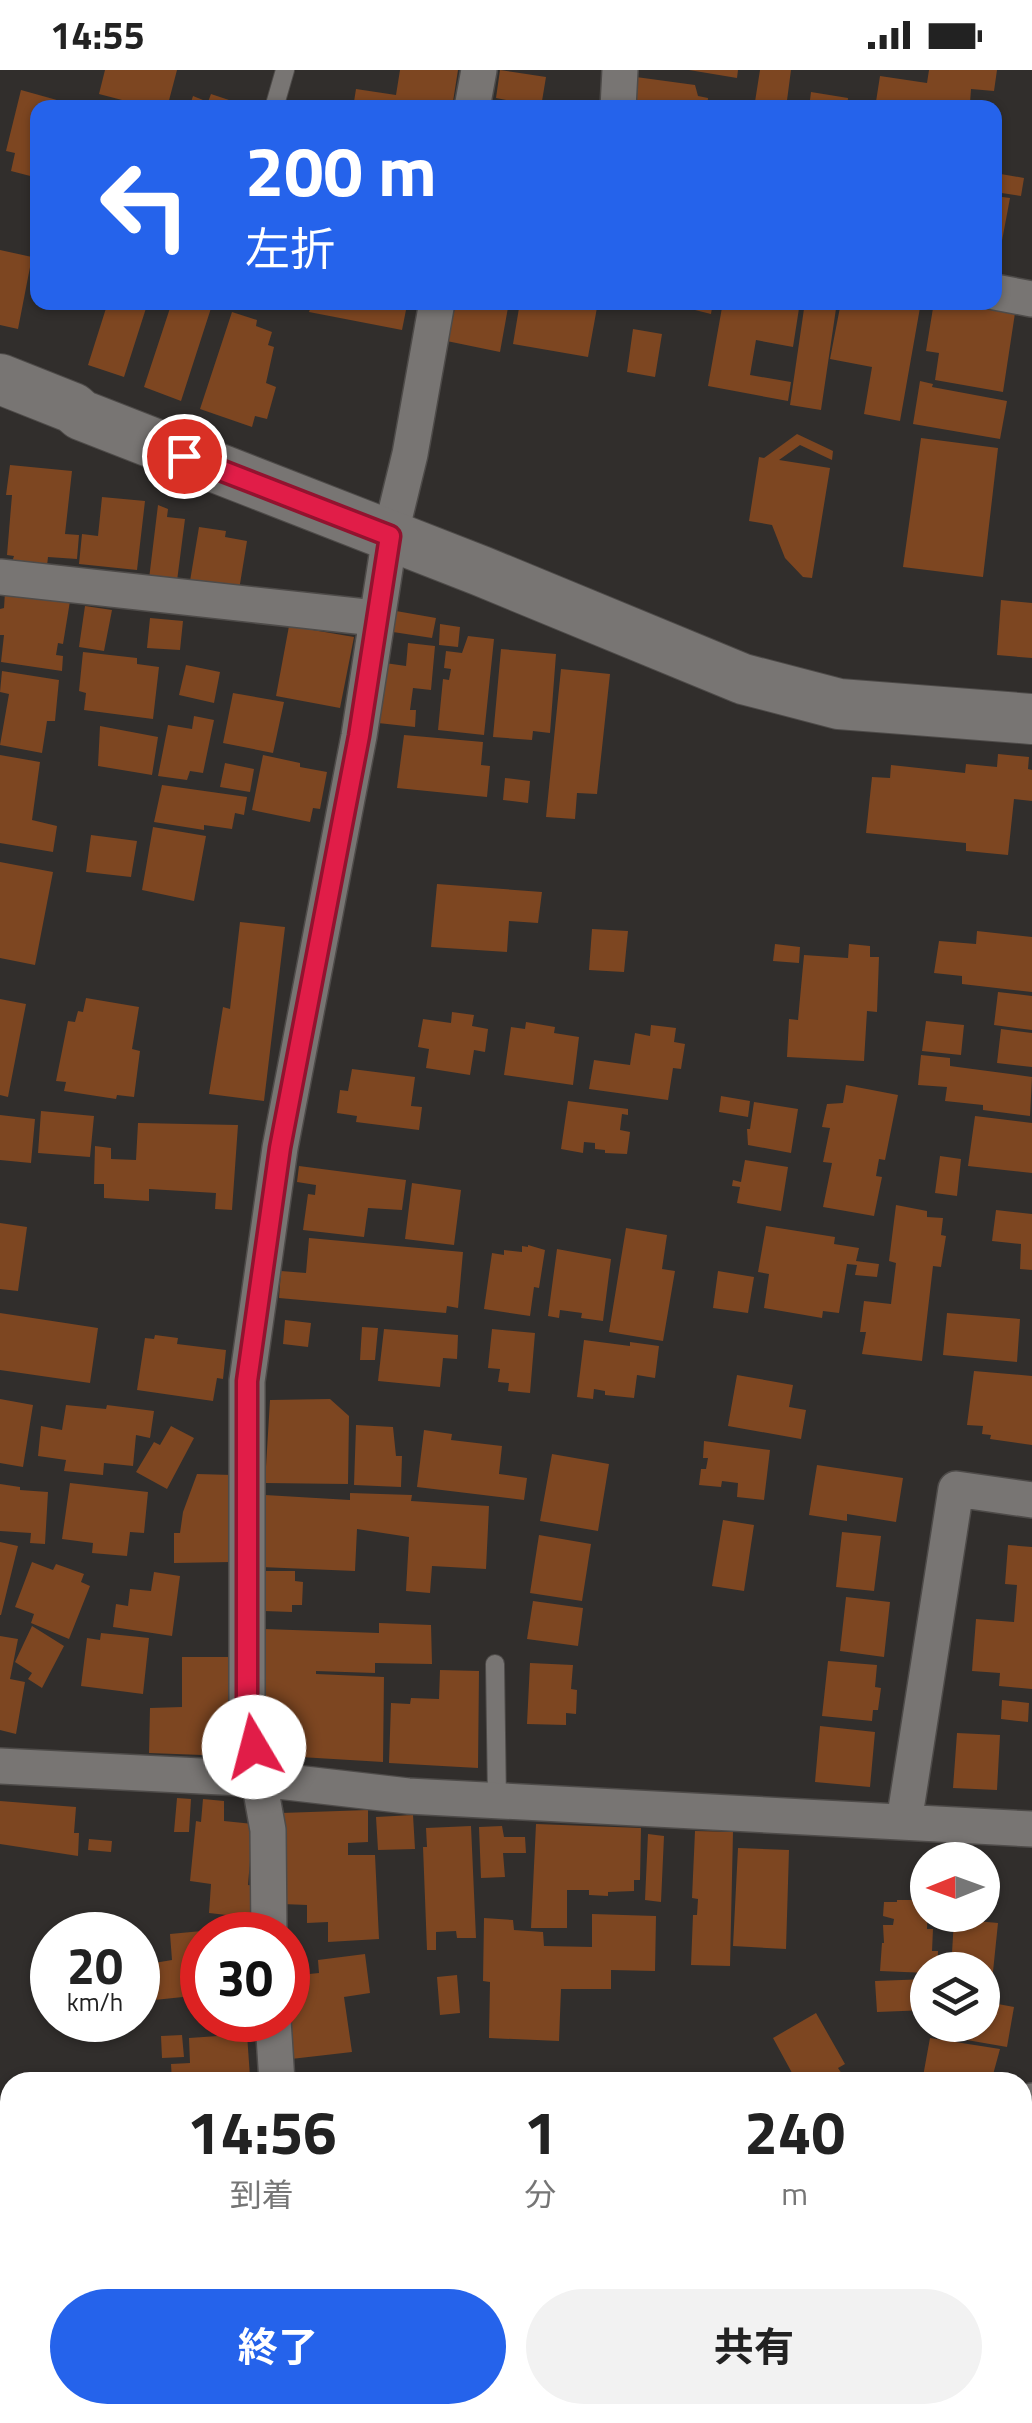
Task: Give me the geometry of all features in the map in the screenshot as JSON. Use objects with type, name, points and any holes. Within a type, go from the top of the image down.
[{"type":"street","points":[[473,100],[479,70]]},
{"type":"street","points":[[618,100],[620,70]]},
{"type":"street","points":[[1002,293],[1032,298]]},
{"type":"street","points":[[268,1912],[268,1830],[247,1714],[247,1381],[280,1148],[359,736],[390,536],[410,454],[436,310]]},
{"type":"street","points":[[0,379],[74,408],[81,416],[744,679],[838,704],[1032,719]]},
{"type":"street","points":[[0,577],[375,618]]},
{"type":"street","points":[[904,1822],[956,1490],[1032,1500]]},
{"type":"street","points":[[0,1766],[261,1779],[408,1796],[1032,1829]]},
{"type":"street","points":[[274,2042],[276,2072]]},
{"type":"lane","points":[[276,100],[285,70]]},
{"type":"lane","points":[[495,1664],[497,1801]]},
{"type":"building","points":[[105,70],[177,70],[169,100],[122,100],[99,94]]},
{"type":"building","points":[[400,70],[458,70],[453,100],[354,100],[356,89],[396,95]]},
{"type":"building","points":[[500,70],[546,77],[542,100],[496,98]]},
{"type":"building","points":[[689,70],[738,70],[737,78]]},
{"type":"building","points":[[760,70],[791,70],[787,100],[755,100]]},
{"type":"building","points":[[929,70],[997,70],[994,91],[971,89],[970,100],[876,100],[880,76],[927,83]]},
{"type":"building","points":[[636,77],[695,85],[698,96],[708,98],[708,100],[633,100]]},
{"type":"building","points":[[21,90],[57,100],[30,100],[30,176],[11,171],[15,153],[6,151]]},
{"type":"building","points":[[811,92],[848,98],[848,100],[810,100]]},
{"type":"building","points":[[1002,174],[1024,178],[1021,196],[1002,193]]},
{"type":"building","points":[[1002,197],[1010,198],[1002,241]]},
{"type":"building","points":[[0,250],[30,257],[30,267],[18,329],[0,325]]},
{"type":"building","points":[[105,310],[145,310],[124,377],[88,365]]},
{"type":"building","points":[[169,310],[210,310],[181,401],[144,387]]},
{"type":"building","points":[[310,310],[406,310],[402,330]]},
{"type":"building","points":[[454,310],[508,310],[500,352],[437,339],[442,321],[452,322]]},
{"type":"building","points":[[519,310],[597,310],[588,357],[513,344]]},
{"type":"building","points":[[722,310],[799,310],[793,347],[756,340],[750,375],[791,382],[788,401],[708,386]]},
{"type":"building","points":[[804,310],[836,310],[821,410],[790,405]]},
{"type":"building","points":[[839,310],[920,310],[900,421],[864,414],[872,367],[830,359]]},
{"type":"building","points":[[933,310],[1015,313],[1003,392],[935,380],[939,353],[926,351]]},
{"type":"building","points":[[232,312],[257,320],[256,326],[272,332],[268,345],[274,347],[266,383],[276,387],[267,419],[255,416],[252,427],[200,409]]},
{"type":"building","points":[[633,329],[662,334],[655,377],[627,372]]},
{"type":"building","points":[[920,381],[933,384],[932,387],[1007,401],[1000,439],[913,424]]},
{"type":"building","points":[[797,434],[833,451],[832,460],[800,445],[779,460],[830,468],[812,578],[803,577],[785,558],[772,525],[749,521],[759,457],[764,458]]},
{"type":"building","points":[[921,438],[998,448],[983,577],[903,567]]},
{"type":"building","points":[[10,465],[72,471],[65,534],[79,535],[77,559],[48,557],[47,566],[12,562],[14,556],[7,555]]},
{"type":"building","points":[[102,497],[145,501],[137,570],[79,564],[82,534],[98,536]]},
{"type":"building","points":[[158,505],[168,509],[167,517],[185,519],[177,581],[149,579]]},
{"type":"building","points":[[199,527],[226,531],[225,537],[247,541],[239,590],[190,581]]},
{"type":"building","points":[[5,592],[70,601],[63,644],[58,643],[56,655],[63,656],[62,671],[1,662],[4,635],[0,635],[0,609],[4,608]]},
{"type":"building","points":[[1001,600],[1032,603],[1032,658],[997,655]]},
{"type":"building","points":[[85,606],[112,610],[104,651],[79,647]]},
{"type":"building","points":[[396,611],[436,618],[432,638],[393,632]]},
{"type":"building","points":[[150,618],[183,621],[180,650],[147,648]]},
{"type":"building","points":[[440,624],[460,627],[458,647],[439,645]]},
{"type":"building","points":[[289,626],[354,637],[340,708],[276,696]]},
{"type":"building","points":[[468,636],[494,639],[484,735],[438,730],[443,679],[449,680],[451,669],[444,668],[446,651],[462,653]]},
{"type":"building","points":[[408,643],[435,646],[431,690],[413,688],[410,710],[416,710],[415,727],[378,723],[385,663],[406,666]]},
{"type":"building","points":[[501,649],[556,654],[550,733],[533,731],[532,740],[493,737]]},
{"type":"building","points":[[83,652],[137,658],[137,664],[159,667],[153,719],[84,710],[86,693],[79,691]]},
{"type":"building","points":[[186,665],[220,672],[214,703],[179,695]]},
{"type":"building","points":[[561,669],[610,674],[597,794],[577,793],[575,819],[546,817]]},
{"type":"building","points":[[2,671],[59,680],[55,721],[47,721],[42,753],[0,745],[9,694],[0,692]]},
{"type":"building","points":[[233,693],[284,702],[273,753],[223,743]]},
{"type":"building","points":[[194,716],[214,720],[203,773],[190,771],[187,780],[158,776],[168,725],[192,729]]},
{"type":"building","points":[[100,726],[158,737],[152,775],[98,766]]},
{"type":"building","points":[[404,735],[483,742],[481,765],[490,766],[487,797],[397,788]]},
{"type":"building","points":[[998,754],[1029,757],[1028,769],[1032,770],[1032,801],[1014,799],[1008,855],[966,851],[966,843],[866,833],[872,777],[890,778],[891,765],[965,773],[966,764],[997,767]]},
{"type":"building","points":[[0,755],[40,762],[32,820],[57,826],[53,852],[0,843]]},
{"type":"building","points":[[263,755],[327,772],[320,809],[313,808],[310,822],[252,810]]},
{"type":"building","points":[[225,763],[254,769],[250,792],[220,787]]},
{"type":"building","points":[[505,778],[530,781],[528,803],[503,800]]},
{"type":"building","points":[[162,785],[247,797],[244,815],[235,813],[232,829],[204,825],[204,830],[154,822]]},
{"type":"building","points":[[153,827],[206,836],[194,901],[142,890]]},
{"type":"building","points":[[91,835],[137,841],[131,877],[86,872]]},
{"type":"building","points":[[0,862],[53,872],[35,965],[0,958]]},
{"type":"building","points":[[437,884],[542,892],[538,923],[509,921],[507,952],[431,947]]},
{"type":"building","points":[[240,922],[285,927],[264,1101],[209,1094],[223,1007],[230,1009]]},
{"type":"building","points":[[592,929],[628,931],[624,972],[589,970]]},
{"type":"building","points":[[977,931],[1032,937],[1032,992],[962,984],[962,976],[934,973],[939,941],[976,944]]},
{"type":"building","points":[[775,944],[800,947],[799,963],[773,961]]},
{"type":"building","points":[[849,944],[870,946],[870,957],[879,957],[877,1012],[867,1011],[864,1061],[787,1057],[789,1019],[798,1020],[804,955],[848,958]]},
{"type":"building","points":[[998,992],[1032,996],[1032,1030],[994,1025]]},
{"type":"building","points":[[86,998],[139,1007],[132,1049],[140,1051],[134,1097],[117,1095],[116,1099],[64,1091],[66,1082],[56,1081],[68,1021],[75,1022],[78,1011],[83,1012]]},
{"type":"building","points":[[0,999],[26,1004],[8,1097],[0,1095]]},
{"type":"building","points":[[452,1012],[474,1015],[472,1026],[488,1029],[485,1052],[474,1050],[470,1075],[426,1068],[429,1049],[418,1047],[423,1019],[451,1023]]},
{"type":"building","points":[[926,1021],[964,1025],[961,1055],[922,1051]]},
{"type":"building","points":[[526,1022],[555,1027],[554,1033],[579,1037],[573,1085],[504,1075],[511,1027],[525,1029]]},
{"type":"building","points":[[651,1025],[676,1028],[674,1042],[685,1044],[681,1069],[673,1068],[668,1100],[589,1089],[594,1060],[630,1065],[635,1033],[650,1036]]},
{"type":"building","points":[[1001,1029],[1032,1033],[1032,1067],[997,1063]]},
{"type":"building","points":[[921,1055],[950,1058],[950,1066],[1032,1077],[1030,1116],[945,1101],[947,1087],[918,1085]]},
{"type":"building","points":[[352,1069],[415,1077],[411,1106],[422,1107],[419,1130],[356,1122],[357,1116],[337,1113],[340,1090],[348,1091]]},
{"type":"building","points":[[846,1085],[898,1095],[885,1160],[879,1159],[876,1176],[882,1177],[874,1216],[823,1207],[832,1163],[823,1162],[830,1128],[822,1127],[827,1104],[843,1103]]},
{"type":"building","points":[[721,1096],[750,1101],[748,1117],[719,1112]]},
{"type":"building","points":[[568,1101],[628,1109],[628,1115],[622,1114],[620,1130],[630,1132],[627,1154],[605,1153],[595,1149],[595,1143],[584,1142],[583,1153],[561,1149]]},
{"type":"building","points":[[754,1102],[798,1109],[791,1153],[748,1145],[747,1129]]},
{"type":"building","points":[[41,1111],[94,1116],[90,1157],[38,1153]]},
{"type":"building","points":[[0,1115],[35,1119],[31,1163],[0,1160]]},
{"type":"building","points":[[975,1116],[1032,1123],[1032,1173],[968,1166]]},
{"type":"building","points":[[138,1123],[238,1125],[232,1210],[215,1209],[216,1193],[149,1189],[149,1201],[104,1198],[104,1184],[94,1184],[95,1146],[111,1148],[111,1159],[136,1160]]},
{"type":"building","points":[[940,1156],[961,1159],[957,1196],[935,1193]]},
{"type":"building","points":[[745,1160],[788,1167],[781,1211],[737,1203],[740,1187],[732,1186],[733,1180],[741,1182]]},
{"type":"building","points":[[299,1166],[406,1180],[402,1210],[368,1208],[364,1237],[303,1230],[308,1194],[315,1195],[316,1185],[297,1182]]},
{"type":"building","points":[[412,1183],[461,1190],[454,1245],[405,1239]]},
{"type":"building","points":[[896,1205],[927,1211],[927,1217],[943,1218],[941,1235],[946,1236],[941,1267],[933,1266],[922,1361],[862,1354],[866,1332],[860,1332],[864,1301],[891,1304],[896,1263],[889,1261]]},
{"type":"building","points":[[996,1210],[1032,1214],[1032,1270],[1020,1269],[1021,1244],[992,1241]]},
{"type":"building","points":[[0,1223],[27,1227],[18,1291],[0,1289]]},
{"type":"building","points":[[766,1226],[835,1237],[834,1244],[859,1248],[856,1261],[879,1264],[877,1277],[855,1275],[857,1265],[847,1264],[839,1313],[823,1311],[822,1318],[764,1308],[769,1274],[758,1272]]},
{"type":"building","points":[[626,1228],[667,1235],[662,1269],[675,1271],[663,1341],[609,1332]]},
{"type":"building","points":[[309,1238],[463,1252],[458,1308],[447,1306],[446,1313],[279,1298],[281,1271],[306,1273]]},
{"type":"building","points":[[522,1246],[545,1250],[530,1316],[484,1309],[492,1253],[522,1252]]},
{"type":"building","points":[[557,1249],[611,1259],[603,1321],[560,1310],[559,1318],[548,1316]]},
{"type":"building","points":[[718,1271],[754,1277],[748,1313],[713,1308]]},
{"type":"building","points":[[0,1313],[98,1328],[90,1383],[0,1370]]},
{"type":"building","points":[[947,1313],[1020,1319],[1017,1362],[943,1355]]},
{"type":"building","points":[[285,1320],[311,1323],[308,1347],[283,1344]]},
{"type":"building","points":[[362,1327],[378,1328],[375,1360],[360,1360]]},
{"type":"building","points":[[384,1329],[458,1335],[457,1359],[443,1358],[440,1387],[378,1381]]},
{"type":"building","points":[[492,1329],[535,1333],[530,1393],[508,1391],[509,1383],[498,1382],[500,1369],[488,1368]]},
{"type":"building","points":[[155,1335],[178,1338],[177,1344],[226,1350],[223,1379],[217,1378],[213,1401],[137,1390],[145,1338],[154,1339]]},
{"type":"building","points":[[584,1340],[659,1346],[655,1378],[637,1375],[634,1398],[605,1395],[605,1391],[594,1389],[593,1399],[577,1397]]},
{"type":"building","points":[[974,1371],[1032,1376],[1032,1445],[990,1439],[991,1435],[982,1434],[983,1426],[967,1425]]},
{"type":"building","points":[[737,1375],[793,1385],[789,1407],[806,1410],[801,1439],[728,1426]]},
{"type":"building","points":[[0,1399],[33,1405],[23,1467],[0,1463]]},
{"type":"building","points":[[330,1399],[349,1416],[348,1484],[265,1483],[270,1400]]},
{"type":"building","points":[[66,1405],[154,1411],[150,1438],[136,1435],[133,1466],[104,1463],[103,1475],[64,1471],[66,1460],[38,1456],[41,1426],[62,1430]]},
{"type":"building","points":[[356,1425],[393,1427],[396,1456],[402,1456],[401,1487],[354,1485]]},
{"type":"building","points":[[171,1426],[194,1438],[167,1489],[136,1472],[154,1442],[160,1445]]},
{"type":"building","points":[[424,1430],[452,1434],[451,1440],[502,1446],[499,1474],[527,1478],[524,1500],[417,1487]]},
{"type":"building","points":[[704,1441],[770,1450],[764,1500],[737,1497],[738,1483],[722,1481],[721,1487],[699,1485],[701,1469],[706,1469],[708,1458],[703,1458]]},
{"type":"building","points":[[552,1454],[609,1464],[598,1531],[540,1521]]},
{"type":"building","points":[[817,1465],[903,1478],[896,1522],[847,1514],[847,1521],[809,1515]]},
{"type":"building","points":[[197,1474],[232,1475],[231,1562],[174,1563],[174,1533],[180,1533]]},
{"type":"building","points":[[70,1483],[148,1492],[144,1533],[130,1532],[127,1556],[92,1553],[93,1543],[62,1539]]},
{"type":"building","points":[[0,1484],[48,1492],[45,1544],[30,1543],[31,1533],[0,1531]]},
{"type":"building","points":[[350,1493],[412,1495],[411,1501],[489,1506],[486,1569],[432,1566],[430,1593],[406,1591],[409,1537],[357,1529],[355,1571],[261,1567],[265,1495],[350,1500]]},
{"type":"building","points":[[723,1520],[754,1525],[744,1591],[712,1586]]},
{"type":"building","points":[[842,1532],[881,1536],[874,1591],[836,1587]]},
{"type":"building","points":[[539,1535],[591,1544],[582,1601],[530,1593]]},
{"type":"building","points":[[0,1542],[18,1546],[1,1615],[0,1615]]},
{"type":"building","points":[[1008,1545],[1032,1547],[1032,1689],[999,1686],[1000,1673],[972,1671],[976,1619],[1014,1622],[1017,1585],[1005,1584]]},
{"type":"building","points":[[32,1562],[53,1570],[56,1564],[84,1574],[81,1582],[90,1586],[69,1639],[31,1623],[34,1614],[15,1607]]},
{"type":"building","points":[[265,1571],[295,1571],[295,1581],[303,1582],[302,1605],[292,1605],[292,1612],[264,1611]]},
{"type":"building","points":[[154,1572],[180,1576],[172,1636],[113,1627],[116,1604],[128,1606],[130,1589],[151,1591]]},
{"type":"building","points":[[846,1597],[890,1602],[884,1657],[840,1651]]},
{"type":"building","points":[[533,1601],[583,1608],[578,1646],[527,1639]]},
{"type":"building","points":[[379,1623],[431,1625],[432,1664],[375,1663],[375,1673],[316,1674],[384,1677],[383,1762],[267,1755],[264,1629],[379,1633]]},
{"type":"building","points":[[32,1626],[64,1646],[42,1688],[28,1679],[32,1673],[15,1662]]},
{"type":"building","points":[[101,1633],[149,1638],[143,1694],[81,1686],[87,1638],[100,1640]]},
{"type":"building","points":[[0,1636],[18,1639],[10,1679],[25,1682],[16,1734],[0,1730]]},
{"type":"building","points":[[182,1657],[230,1657],[229,1756],[149,1753],[150,1708],[182,1707]]},
{"type":"building","points":[[828,1661],[877,1665],[875,1687],[881,1688],[872,1721],[822,1716]]},
{"type":"building","points":[[530,1663],[573,1665],[571,1689],[577,1690],[576,1714],[566,1713],[566,1725],[527,1724]]},
{"type":"building","points":[[440,1670],[479,1671],[478,1768],[389,1763],[391,1703],[410,1704],[411,1698],[439,1699]]},
{"type":"building","points":[[1002,1700],[1029,1703],[1028,1722],[1001,1719]]},
{"type":"building","points":[[820,1726],[875,1732],[870,1787],[815,1782]]},
{"type":"building","points":[[957,1733],[1000,1735],[997,1790],[953,1788]]},
{"type":"building","points":[[177,1798],[191,1799],[189,1832],[174,1832]]},
{"type":"building","points":[[203,1799],[224,1801],[224,1821],[253,1824],[248,1885],[256,1886],[254,1912],[209,1912],[211,1884],[190,1881],[196,1821],[201,1822]]},
{"type":"building","points":[[0,1801],[76,1807],[74,1833],[79,1833],[78,1856],[0,1844]]},
{"type":"building","points":[[368,1810],[368,1842],[348,1843],[348,1855],[375,1855],[379,1939],[328,1942],[328,1922],[310,1923],[307,1905],[282,1904],[281,1813]]},
{"type":"building","points":[[413,1815],[415,1849],[378,1850],[376,1817]]},
{"type":"building","points":[[536,1824],[641,1828],[640,1880],[634,1880],[634,1891],[608,1892],[608,1896],[589,1895],[589,1890],[567,1890],[567,1928],[531,1928]]},
{"type":"building","points":[[471,1826],[476,1938],[457,1938],[456,1931],[436,1932],[436,1950],[427,1950],[423,1847],[427,1847],[426,1828]]},
{"type":"building","points":[[502,1826],[504,1837],[525,1837],[526,1853],[503,1853],[505,1877],[481,1878],[479,1827]]},
{"type":"building","points":[[695,1831],[733,1832],[730,1966],[691,1965],[693,1915],[697,1915],[698,1899],[692,1898]]},
{"type":"building","points":[[648,1834],[664,1836],[661,1902],[645,1900]]},
{"type":"building","points":[[89,1839],[112,1841],[111,1852],[88,1850]]},
{"type":"building","points":[[738,1848],[789,1850],[786,1949],[733,1946]]},
{"type":"building","points":[[910,1900],[910,1932],[933,1932],[932,1951],[938,1951],[910,1952],[910,1972],[880,1971],[883,1925],[893,1925],[894,1919],[883,1916],[884,1902]]},
{"type":"building","points":[[592,1914],[656,1916],[655,1971],[611,1970],[611,1989],[561,1989],[559,2041],[489,2038],[490,1982],[483,1981],[484,1918],[513,1920],[514,1930],[543,1932],[544,1946],[592,1947]]},
{"type":"building","points":[[953,1932],[997,1932],[995,1952],[952,1952]]},
{"type":"building","points":[[180,1933],[180,1997],[160,1999],[160,1962],[172,1960],[170,1934]]},
{"type":"building","points":[[365,1954],[370,1993],[344,1997],[352,2052],[291,2059],[290,2042],[310,2042],[310,1974],[319,1973],[318,1960]]},
{"type":"building","points":[[457,1975],[460,2013],[440,2015],[437,1977]]},
{"type":"building","points":[[910,1980],[910,2011],[877,2012],[875,1981]]},
{"type":"building","points":[[1000,2004],[1014,2007],[1007,2047],[978,2042],[1000,2042]]},
{"type":"building","points":[[816,2013],[845,2064],[838,2068],[841,2072],[792,2072],[773,2038]]},
{"type":"building","points":[[180,2035],[184,2057],[162,2058],[161,2036]]},
{"type":"building","points":[[189,2042],[248,2042],[250,2072],[171,2072],[171,2064],[190,2063]]},
{"type":"building","points":[[929,2042],[1000,2049],[994,2072],[924,2072]]},
{"type":"route","points":[[184,456],[390,536],[359,736],[280,1148],[247,1381],[247,1714],[254,1747]]}]
